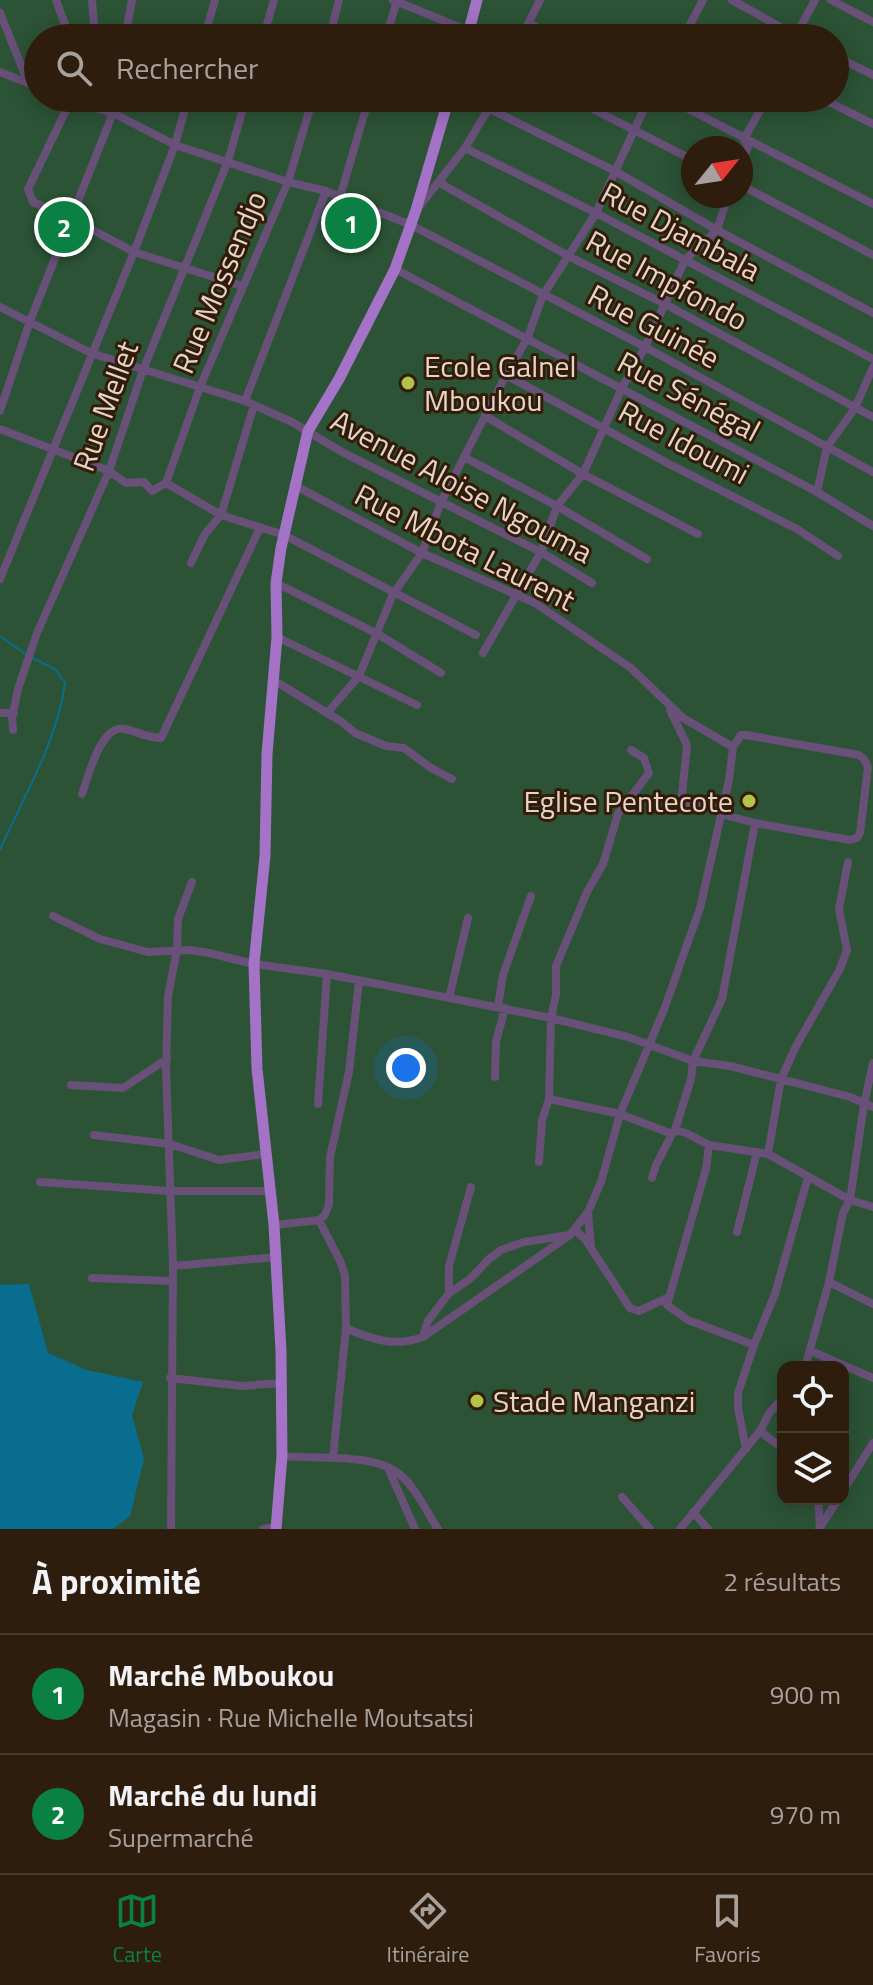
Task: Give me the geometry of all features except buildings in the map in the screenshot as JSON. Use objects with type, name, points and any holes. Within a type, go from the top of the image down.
[{"type":"main road","points":[[470,24],[477,0]]},
{"type":"main road","points":[[277,1528],[282,1456],[282,1383],[274,1225],[257,1069],[254,964],[265,856],[267,754],[277,637],[276,583],[294,485],[308,431],[339,379],[395,269],[445,112]]},
{"type":"street","points":[[56,0],[65,24]]},
{"type":"street","points":[[92,0],[94,24]]},
{"type":"street","points":[[128,24],[132,0]]},
{"type":"street","points":[[208,24],[215,0]]},
{"type":"street","points":[[267,24],[274,0]]},
{"type":"street","points":[[333,24],[339,0]]},
{"type":"street","points":[[390,24],[396,0],[445,24]]},
{"type":"street","points":[[529,23],[540,0]]},
{"type":"street","points":[[690,24],[703,0]]},
{"type":"street","points":[[732,0],[774,24]]},
{"type":"street","points":[[803,24],[815,0]]},
{"type":"street","points":[[831,0],[873,22]]},
{"type":"street","points":[[0,13],[24,72]]},
{"type":"street","points":[[849,63],[873,75]]},
{"type":"street","points":[[0,72],[24,81]]},
{"type":"street","points":[[60,112],[28,189],[33,202],[134,252],[242,286]]},
{"type":"street","points":[[0,579],[134,252],[175,145],[184,112]]},
{"type":"street","name":"Rue Mellet","points":[[13,730],[18,689],[37,633],[109,471],[143,370],[228,161],[242,112]]},
{"type":"street","name":"Rue Mossendjo","points":[[166,483],[200,387],[288,182],[309,112]]},
{"type":"street","points":[[340,197],[365,112]]},
{"type":"street","points":[[416,210],[440,183],[488,112]]},
{"type":"street","points":[[496,112],[615,171],[717,230],[873,313]]},
{"type":"street","points":[[599,112],[681,154]]},
{"type":"street","points":[[328,712],[359,676],[393,594],[422,553],[441,502],[527,339],[543,295],[596,213],[643,112]]},
{"type":"street","points":[[693,112],[738,136]]},
{"type":"street","points":[[746,136],[759,112]]},
{"type":"street","points":[[849,112],[873,124]]},
{"type":"street","points":[[0,411],[30,321],[113,113]]},
{"type":"street","name":"Rue Guinée","points":[[113,113],[175,145],[288,182],[326,191],[411,225],[645,347],[873,472]]},
{"type":"street","points":[[753,144],[873,204]]},
{"type":"street","name":"Rue Djambala","points":[[465,148],[596,213],[873,359]]},
{"type":"street","name":"Rue Impfondo","points":[[440,183],[570,257],[665,304],[873,417]]},
{"type":"street","points":[[191,563],[205,534],[221,515],[250,403],[326,191]]},
{"type":"street","points":[[753,191],[873,255]]},
{"type":"street","points":[[483,653],[517,597],[525,575],[541,552],[557,506],[583,474],[685,260],[717,230],[724,208]]},
{"type":"street","name":"Rue Sénégal","points":[[395,269],[817,492],[873,526]]},
{"type":"street","name":"Avenue Aloise Ngouma","points":[[0,307],[91,353],[250,403],[541,552],[592,583]]},
{"type":"street","points":[[817,492],[827,447],[855,408],[873,367]]},
{"type":"street","name":"Rue Idoumi","points":[[506,375],[797,529],[838,556]]},
{"type":"street","points":[[485,416],[583,474],[698,534]]},
{"type":"street","points":[[0,429],[109,471],[126,483],[144,482],[152,491],[166,483],[221,515],[284,535],[476,635]]},
{"type":"street","points":[[464,457],[557,506],[647,559]]},
{"type":"street","name":"Rue Mbota Laurent","points":[[294,485],[422,553],[535,603],[631,668],[683,718],[733,747]]},
{"type":"street","points":[[82,794],[102,742],[113,730],[121,728],[161,738],[260,528]]},
{"type":"street","points":[[276,583],[376,633],[441,673]]},
{"type":"street","points":[[277,637],[417,705]]},
{"type":"street","points":[[275,681],[328,712],[355,733],[386,746],[404,748],[452,779]]},
{"type":"street","points":[[423,1337],[428,1321],[449,1293],[470,1279],[489,1259],[501,1250],[524,1242],[570,1235],[588,1212],[601,1182],[620,1114],[650,1047],[700,908],[722,812],[733,747],[741,735],[859,755],[868,767],[860,833],[850,840],[755,823],[722,812],[687,803],[682,795],[687,745],[665,703]]},
{"type":"street","points":[[0,713],[14,713]]},
{"type":"street","points":[[539,1162],[542,1120],[549,1099],[556,966],[587,892],[603,864],[618,814],[649,773],[644,758],[631,750]]},
{"type":"street","points":[[652,1178],[673,1132],[691,1079],[693,1061],[722,999],[755,823]]},
{"type":"street","points":[[768,1154],[781,1079],[840,969],[847,950],[839,909],[848,862]]},
{"type":"street","points":[[171,1529],[173,1266],[169,1191],[168,996],[177,950],[178,919],[192,882]]},
{"type":"street","points":[[495,1077],[503,975],[531,896]]},
{"type":"street","points":[[53,916],[100,939],[148,952],[177,950],[209,953],[254,964],[327,974],[551,1018],[628,1037],[693,1061],[730,1066],[850,1097],[868,1106]]},
{"type":"street","points":[[449,998],[468,918]]},
{"type":"street","points":[[318,1104],[327,974]]},
{"type":"street","points":[[274,1225],[319,1220],[325,1215],[329,1204],[330,1157],[349,1072],[359,981]]},
{"type":"street","points":[[71,1085],[123,1088],[167,1059]]},
{"type":"street","points":[[807,1361],[829,1282],[843,1213],[850,1200],[873,1063]]},
{"type":"street","points":[[549,1099],[620,1114],[673,1132],[686,1133],[709,1145],[768,1154],[850,1200],[873,1207]]},
{"type":"street","points":[[94,1135],[170,1144],[219,1160],[266,1154]]},
{"type":"street","points":[[709,1145],[706,1169],[667,1305],[688,1320],[754,1345]]},
{"type":"street","points":[[737,1232],[757,1152]]},
{"type":"street","points":[[746,1449],[738,1393],[775,1294],[808,1177]]},
{"type":"street","points":[[40,1182],[169,1191],[270,1191]]},
{"type":"street","points":[[449,1293],[449,1266],[471,1187]]},
{"type":"street","points":[[588,1212],[591,1248]]},
{"type":"street","points":[[319,1220],[345,1276],[346,1328],[333,1458]]},
{"type":"street","points":[[346,1328],[370,1339],[390,1342],[410,1342],[423,1337],[575,1230],[581,1233],[630,1308],[639,1311],[667,1298]]},
{"type":"street","points":[[173,1266],[276,1257]]},
{"type":"street","points":[[92,1278],[173,1281]]},
{"type":"street","points":[[829,1282],[873,1304]]},
{"type":"street","points":[[811,1351],[873,1378]]},
{"type":"street","points":[[170,1378],[242,1386],[282,1383]]},
{"type":"street","points":[[680,1529],[746,1449],[777,1404]]},
{"type":"street","points":[[760,1431],[777,1444]]},
{"type":"street","points":[[849,1481],[873,1443]]},
{"type":"street","points":[[282,1456],[333,1458],[388,1467],[405,1480],[438,1529]]},
{"type":"street","points":[[388,1467],[415,1529]]},
{"type":"street","points":[[622,1497],[650,1529]]},
{"type":"street","points":[[818,1505],[820,1528]]},
{"type":"street","points":[[820,1528],[834,1505]]},
{"type":"street","points":[[693,1512],[708,1529]]},
{"type":"street","points":[[263,1529],[277,1528]]},
{"type":"green space","points":[[0,0],[873,0],[873,1529],[0,1529]]},
{"type":"water","points":[[29,1284],[48,1353],[87,1370],[143,1382],[132,1415],[144,1459],[130,1516],[113,1529],[0,1529],[0,1285]]},
{"type":"waterway","points":[[0,636],[27,655]]},
{"type":"waterway","points":[[0,850],[47,748],[65,683],[55,669],[32,658]]},
{"type":"place","name":"Marché Mboukou","points":[[351,223]]},
{"type":"place","name":"Marché du lundi","points":[[64,227]]},
{"type":"place","name":"Ecole Galnel Mboukou","points":[[408,383]]},
{"type":"place","name":"Eglise Pentecote","points":[[749,801]]},
{"type":"place","name":"Stade Manganzi","points":[[477,1401]]}]
